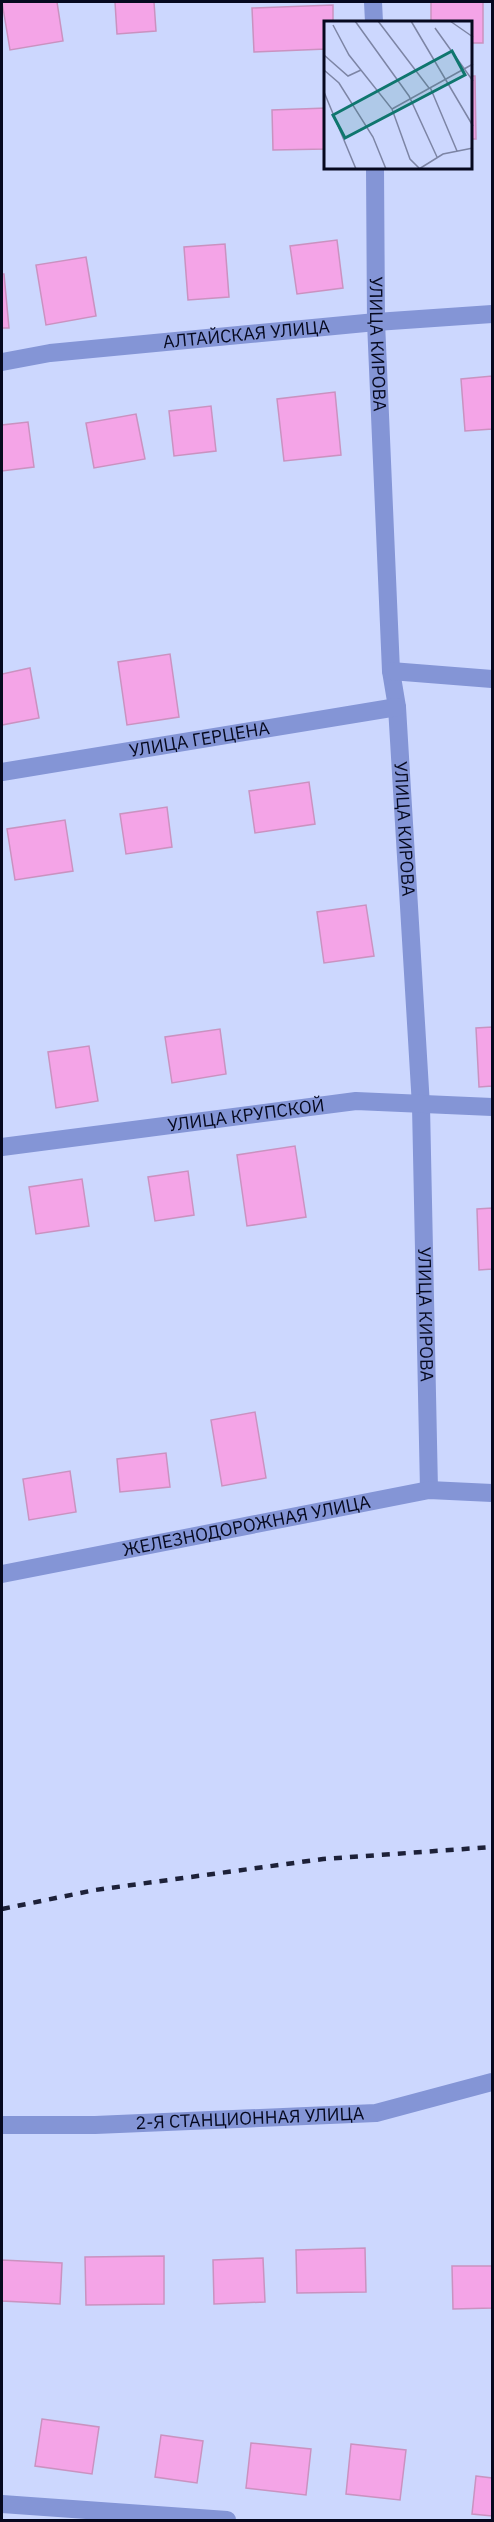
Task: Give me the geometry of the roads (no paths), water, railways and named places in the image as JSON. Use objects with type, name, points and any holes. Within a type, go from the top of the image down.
[{"type":"street","points":[[373,2],[374,21]]},
{"type":"street","name":"УЛИЦА КИРОВА","points":[[375,170],[376,322],[391,671],[397,707],[421,1106],[429,1490]]},
{"type":"street","name":"АЛТАЙСКАЯ УЛИЦА","points":[[2,362],[50,353],[376,322],[492,314]]},
{"type":"street","points":[[391,671],[492,679]]},
{"type":"street","name":"УЛИЦА ГЕРЦЕНА","points":[[2,772],[397,707]]},
{"type":"street","name":"УЛИЦА КРУПСКОЙ","points":[[2,1147],[356,1101],[421,1106],[492,1107]]},
{"type":"street","name":"ЖЕЛЕЗНОДОРОЖНАЯ УЛИЦА","points":[[2,1574],[429,1490],[492,1493]]},
{"type":"street","name":"2-Я СТАНЦИОННАЯ УЛИЦА","points":[[2,2125],[95,2125],[376,2113],[492,2082]]},
{"type":"street","points":[[2,2504],[227,2520]]},
{"type":"railway","points":[[2,1909],[95,1890],[323,1859],[492,1847]]}]
